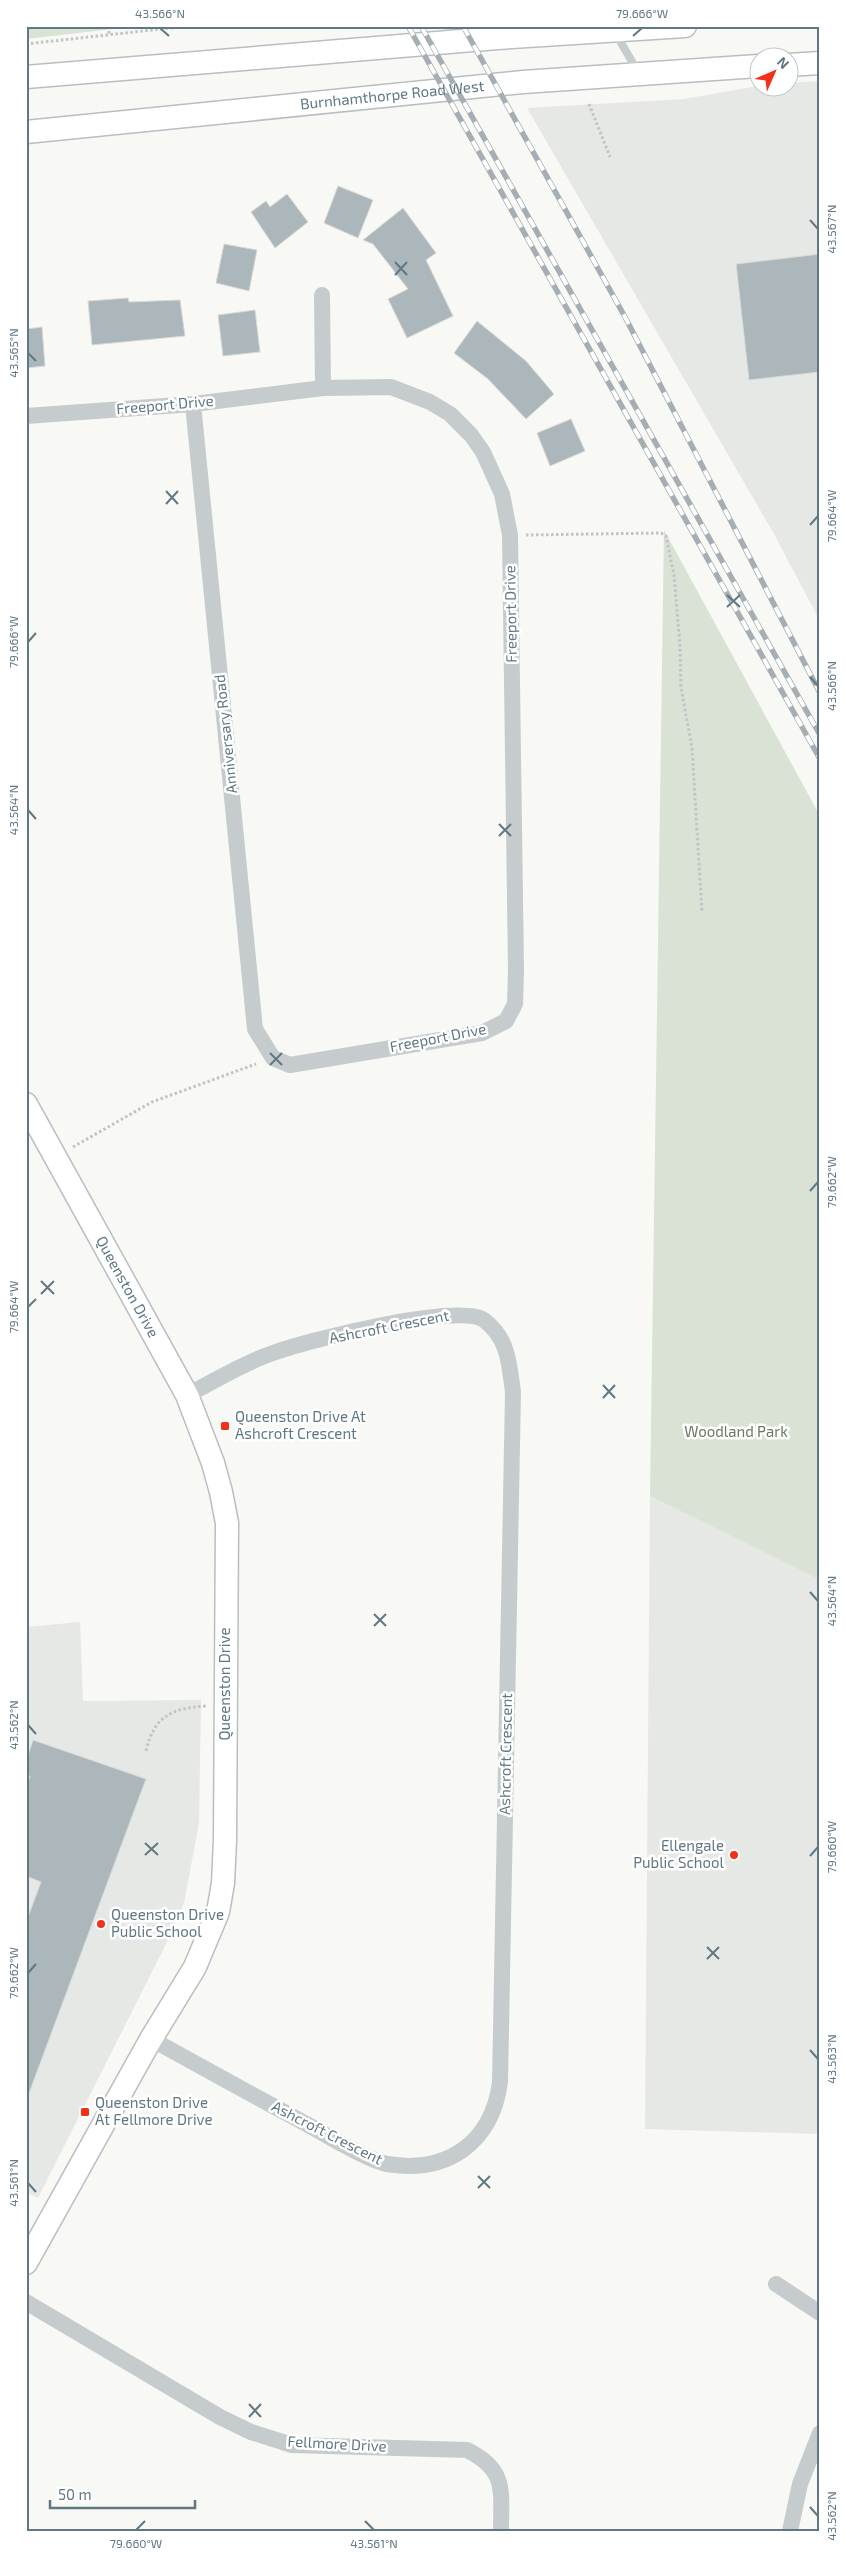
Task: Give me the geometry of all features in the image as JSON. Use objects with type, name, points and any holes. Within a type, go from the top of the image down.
[{"type":"main road","points":[[26,77],[613,28],[685,26]]},
{"type":"main road","points":[[798,64],[820,63]]},
{"type":"main road","name":"Burnhamthorpe Road West","points":[[26,132],[523,82],[748,67]]},
{"type":"main road","name":"Queenston Drive","points":[[26,1104],[187,1394],[213,1463],[226,1523],[225,1840],[223,1883],[218,1912],[190,1976],[151,2039],[26,2263]]},
{"type":"street","points":[[322,295],[323,388]]},
{"type":"street","name":"Freeport Drive","points":[[26,416],[193,404],[323,388],[391,386],[430,402],[450,414],[483,452],[502,494],[510,535],[515,1004],[506,1021],[482,1033],[290,1065],[273,1058]]},
{"type":"street","name":"Anniversary Road","points":[[193,404],[255,1029],[273,1058]]},
{"type":"street","name":"Ashcroft Crescent","points":[[151,2039],[340,2143],[385,2164],[424,2167],[443,2161],[461,2151],[491,2118],[497,2100],[500,2072],[513,1402],[507,1348],[483,1319],[458,1314],[432,1316],[347,1334],[272,1353],[187,1394]]},
{"type":"street","points":[[776,2284],[820,2313]]},
{"type":"street","name":"Fellmore Drive","points":[[26,2302],[220,2417],[251,2432],[292,2445],[467,2450],[483,2458],[497,2473],[501,2531]]},
{"type":"street","points":[[790,2531],[800,2484],[820,2433]]},
{"type":"lane","points":[[613,28],[639,73]]},
{"type":"path","points":[[109,26],[110,34]]},
{"type":"path","points":[[26,44],[188,26]]},
{"type":"path","points":[[589,104],[610,157]]},
{"type":"path","points":[[510,535],[660,533],[666,536],[674,575],[680,646],[681,686],[692,748],[702,912]]},
{"type":"path","points":[[56,1157],[152,1102],[273,1058]]},
{"type":"path","points":[[146,1751],[150,1733],[167,1715],[190,1706],[225,1705]]},
{"type":"shaded area","points":[[820,81],[820,621],[774,534],[527,108],[684,99],[748,88],[748,98],[798,98],[798,82]]},
{"type":"shaded area","name":"Ellengale Public School","points":[[650,1496],[820,1580],[820,2134],[645,2129]]},
{"type":"shaded area","name":"Queenston Drive Public School","points":[[80,1622],[83,1701],[201,1700],[199,1823],[184,1903],[166,1944],[38,2198],[26,2192],[26,1627]]},
{"type":"green space","points":[[26,26],[139,26],[26,39]]},
{"type":"green space","name":"Woodland Park","points":[[664,530],[820,816],[820,1580],[650,1496]]},
{"type":"building","points":[[338,186],[373,200],[358,238],[324,223]]},
{"type":"building","points":[[287,194],[308,222],[275,248],[251,212],[266,201],[270,207]]},
{"type":"building","points":[[403,208],[436,253],[426,260],[453,316],[407,338],[388,299],[408,289],[373,244],[363,240]]},
{"type":"building","points":[[224,244],[257,250],[249,291],[216,283]]},
{"type":"building","points":[[820,254],[820,372],[749,380],[736,264]]},
{"type":"building","points":[[128,298],[129,302],[180,300],[185,336],[92,345],[88,301]]},
{"type":"building","points":[[255,310],[260,352],[223,356],[218,315]]},
{"type":"building","points":[[477,321],[526,361],[554,394],[526,419],[488,379],[454,353]]},
{"type":"building","points":[[42,327],[45,366],[26,368],[26,329]]},
{"type":"building","points":[[571,419],[585,451],[550,466],[537,433]]},
{"type":"building","points":[[33,1740],[146,1779],[28,2096],[26,1922],[41,1882],[26,1876],[26,1789],[30,1776],[26,1775],[26,1762]]},
{"type":"railway","points":[[408,26],[820,759]]},
{"type":"railway","points":[[421,26],[820,735]]},
{"type":"railway","points":[[463,26],[625,317],[820,693]]},
{"type":"place","name":"Queenston Drive At Ashcroft Crescent","points":[[225,1426]]},
{"type":"place","name":"Ellengale Public School","points":[[734,1855]]},
{"type":"place","name":"Queenston Drive Public School","points":[[101,1924]]},
{"type":"place","name":"Queenston Drive At Fellmore Drive","points":[[85,2112]]}]
